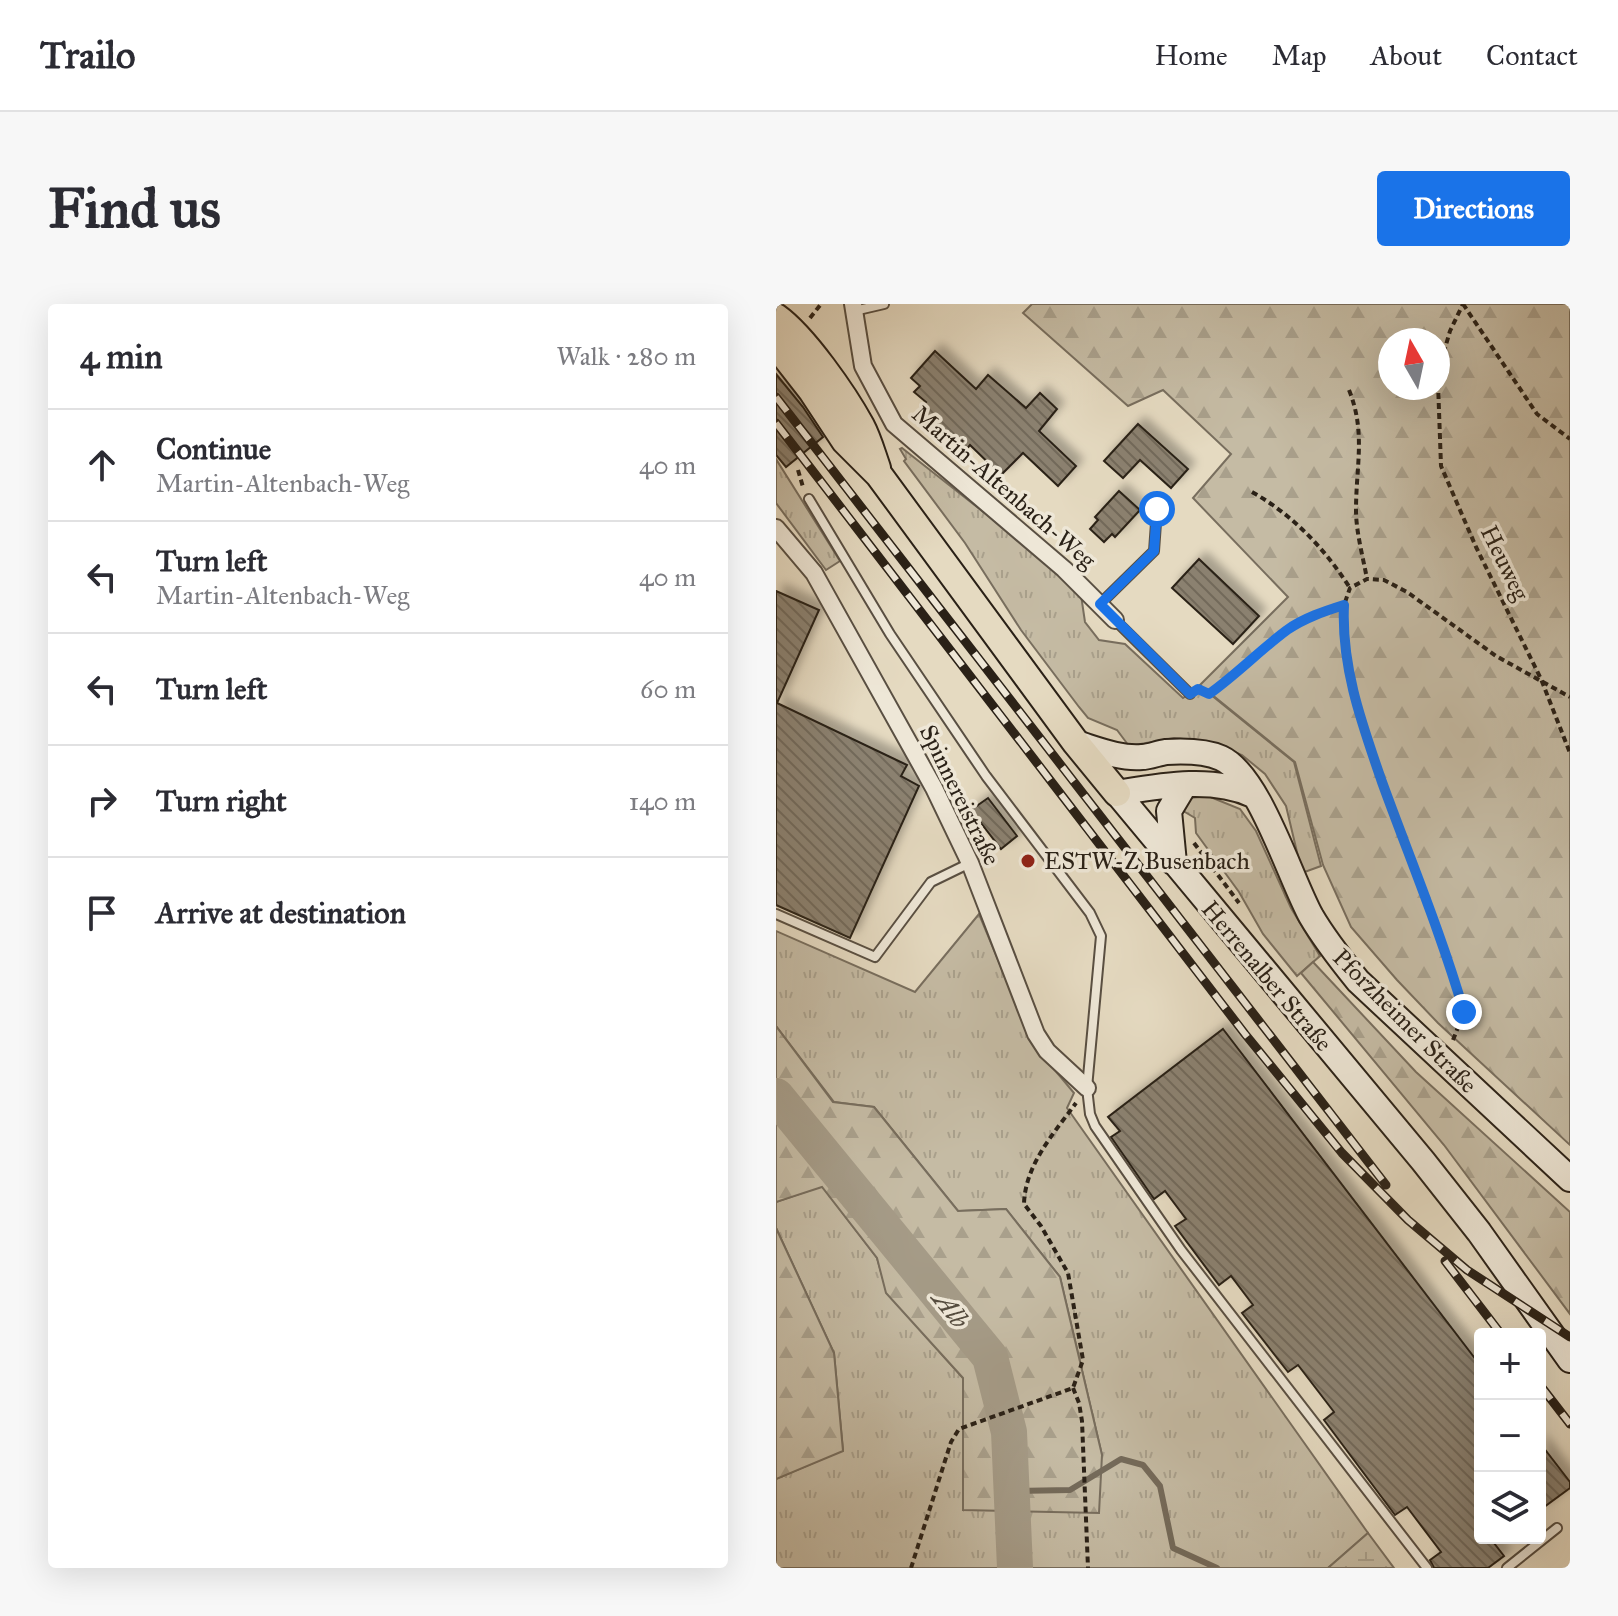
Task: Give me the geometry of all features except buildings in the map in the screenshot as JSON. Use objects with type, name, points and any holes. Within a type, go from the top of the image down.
[{"type":"main road","name":"Herrenalber Straße","points":[[776,317],[825,373],[862,428],[879,475]]},
{"type":"main road","name":"Herrenalber Straße","points":[[776,345],[845,441],[879,475],[1076,743],[1174,865],[1423,1161],[1479,1232],[1570,1360]]},
{"type":"main road","name":"Pforzheimer Straße","points":[[1076,743],[1106,752],[1142,757],[1164,752],[1192,752],[1221,758],[1237,770],[1271,825],[1311,915],[1330,946],[1358,981],[1570,1179]]},
{"type":"main road","points":[[1117,793],[1142,757]]},
{"type":"main road","points":[[1117,793],[1218,785],[1235,787],[1253,795]]},
{"type":"main road","points":[[1174,865],[1169,811],[1184,786]]},
{"type":"street","name":"Martin-Altenbach-Weg","points":[[853,307],[863,366],[894,424],[1052,558],[1115,620]]},
{"type":"street","name":"Spinnereistraße","points":[[776,528],[814,573],[934,788],[970,863],[1036,1034],[1047,1051],[1087,1088]]},
{"type":"lane","name":"Martin-Altenbach-Weg","points":[[853,307],[884,304]]},
{"type":"lane","points":[[809,499],[890,634],[986,776],[1090,913],[1101,936],[1087,1088],[1090,1114],[1095,1126],[1181,1250],[1427,1568]]},
{"type":"lane","name":"Martin-Altenbach-Weg","points":[[1100,604],[1154,551],[1157,509]]},
{"type":"lane","name":"Martin-Altenbach-Weg","points":[[1115,620],[1190,694]]},
{"type":"lane","points":[[776,914],[875,957],[931,882],[970,863]]},
{"type":"lane","points":[[1507,1568],[1557,1528]]},
{"type":"path","points":[[809,319],[821,304]]},
{"type":"path","points":[[1450,331],[1463,304]]},
{"type":"path","points":[[1463,304],[1537,414],[1570,439]]},
{"type":"path","points":[[1349,390],[1358,411],[1361,432],[1356,513],[1367,579]]},
{"type":"path","name":"Heuweg","points":[[1439,400],[1441,466],[1476,547],[1541,679],[1570,753]]},
{"type":"path","points":[[1252,492],[1276,506],[1308,535],[1333,561],[1350,588]]},
{"type":"path","points":[[1437,1056],[1454,1039],[1464,1012],[1446,950],[1409,858],[1361,721],[1346,659],[1343,628],[1344,605],[1350,588],[1367,579],[1384,580],[1407,592],[1496,656],[1570,697]]},
{"type":"path","points":[[1190,694],[1198,689],[1209,694],[1289,629],[1344,605]]},
{"type":"path","points":[[1087,1088],[1035,1163],[1024,1187],[1024,1204],[1041,1226],[1068,1273],[1083,1360],[1073,1388],[1082,1421],[1088,1568]]},
{"type":"path","points":[[911,1568],[951,1442],[959,1429],[1073,1388]]},
{"type":"green space","points":[[1032,304],[1570,304],[1570,1145],[1438,1023],[1351,927],[1323,865],[1295,762],[1200,685],[1288,597],[1193,498],[1231,454],[1163,390],[1128,406],[1023,313]]},
{"type":"green space","points":[[902,448],[1028,547],[1081,595],[1085,622],[1099,640],[1125,644],[1183,698],[1200,686],[1294,762],[1321,866],[1302,873],[1286,806],[1265,774],[1242,755],[1210,742],[1174,738],[1129,746],[1117,730],[1088,718],[1021,630],[965,543],[904,461]]},
{"type":"green space","points":[[776,459],[840,561],[826,570],[776,503]]},
{"type":"green space","points":[[1208,796],[1240,809],[1256,831],[1291,908],[1320,956],[1297,976],[1263,934],[1239,892],[1196,833],[1195,818],[1180,809],[1190,798]]},
{"type":"green space","points":[[979,914],[1033,1044],[1074,1093],[1067,1108],[1368,1533],[1328,1568],[776,1568],[776,1479],[843,1450],[834,1353],[776,1228],[776,1202],[822,1186],[877,1258],[887,1293],[963,1378],[964,1510],[1102,1455],[1060,1277],[1006,1209],[958,1211],[874,1107],[834,1102],[776,1026],[776,931],[915,992]]},
{"type":"green space","points":[[1313,962],[1416,1072],[1570,1212],[1570,1314],[1444,1145],[1301,973]]},
{"type":"green space","points":[[776,1026],[833,1102],[874,1107],[958,1211],[1006,1209],[1060,1277],[1102,1455],[1099,1513],[963,1510],[963,1378],[886,1293],[877,1258],[822,1187],[776,1202]]},
{"type":"green space","points":[[776,1228],[834,1353],[843,1451],[776,1479]]},
{"type":"green space","points":[[1368,1533],[1394,1568],[1328,1568]]},
{"type":"waterway","name":"Alb","points":[[776,1096],[990,1357],[1009,1432],[1015,1568]]},
{"type":"waterway","points":[[1011,1491],[1070,1490],[1121,1459],[1143,1465],[1160,1486],[1173,1548],[1217,1568]]},
{"type":"railway","points":[[776,397],[1386,1185]]},
{"type":"railway","points":[[776,423],[1245,1034],[1342,1153],[1408,1220],[1467,1270],[1570,1337]]},
{"type":"railway","points":[[1445,1261],[1496,1328]]},
{"type":"railway","points":[[1546,1393],[1570,1424]]},
{"type":"place","name":"ESTW-Z Busenbach","points":[[1028,861]]},
{"type":"route","points":[[1157,509],[1154,551],[1100,604],[1190,694],[1198,689],[1209,694],[1289,629],[1344,605],[1346,659],[1361,721],[1409,858],[1446,950],[1464,1012]]}]
